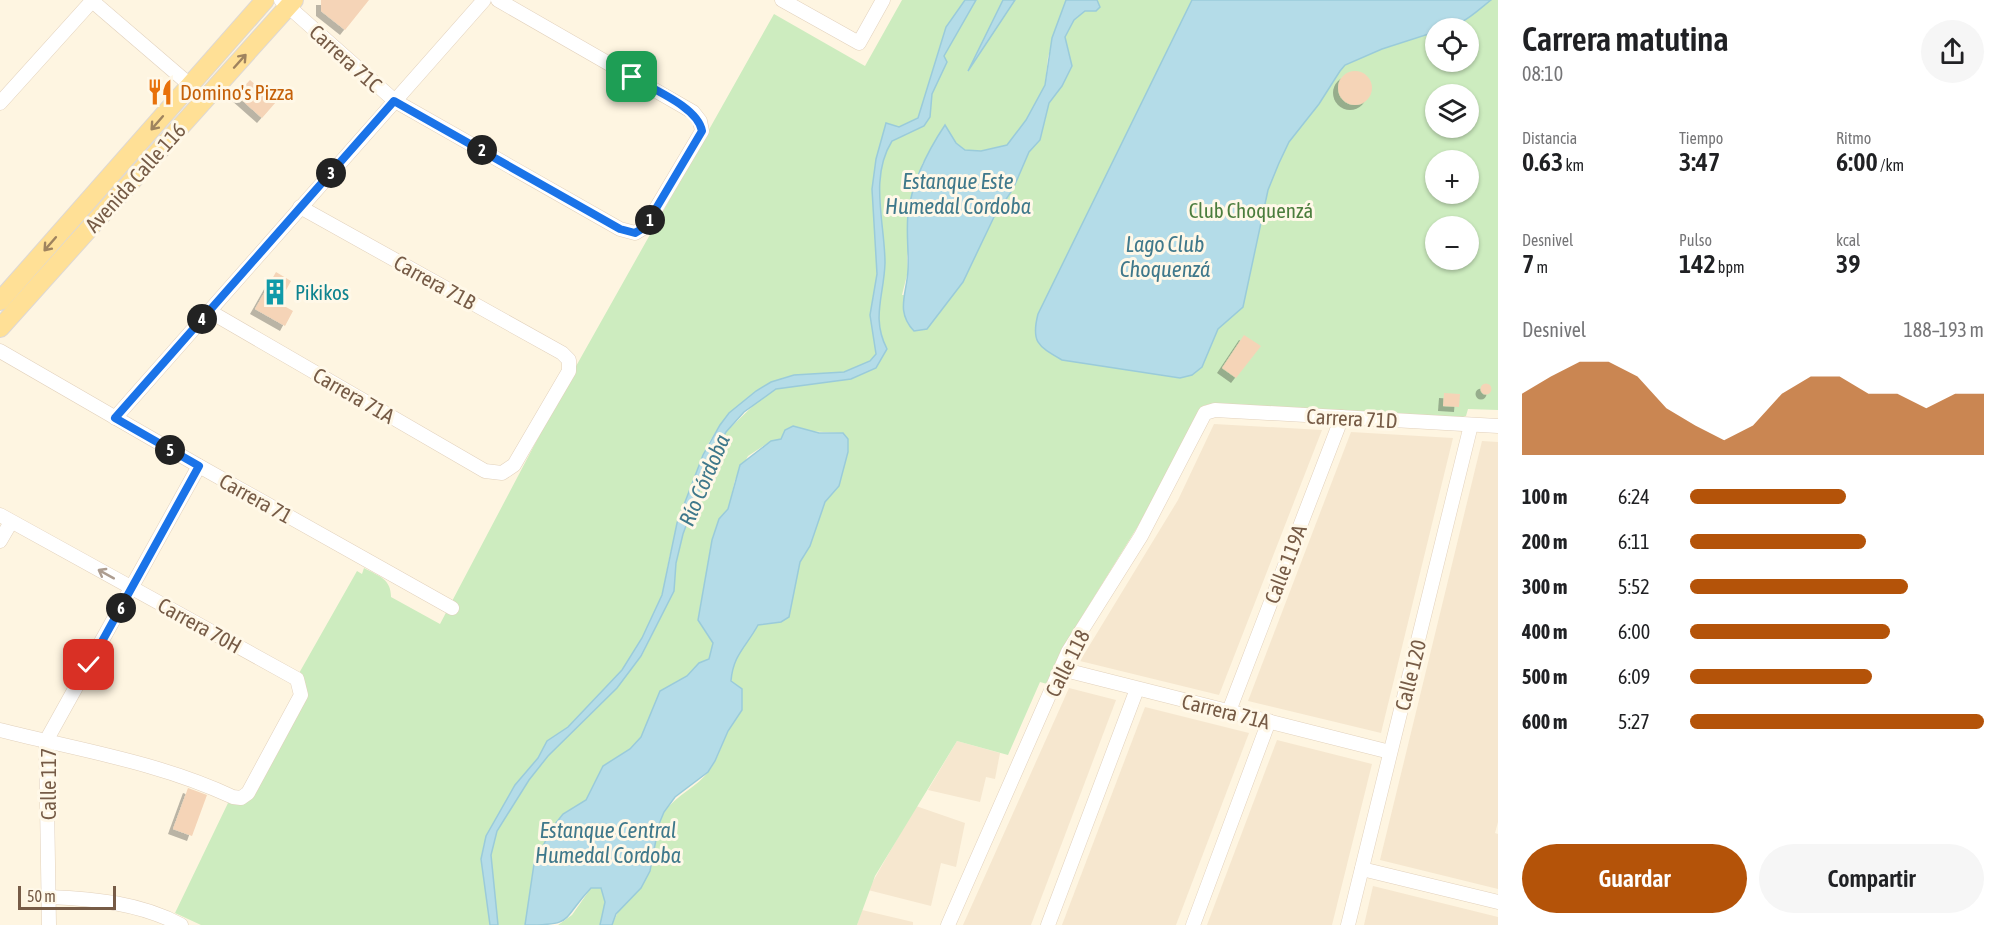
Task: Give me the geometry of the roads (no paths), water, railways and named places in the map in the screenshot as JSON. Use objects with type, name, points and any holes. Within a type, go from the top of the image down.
[{"type":"main road","name":"Avenida Calle 116","points":[[0,301],[265,0]]},
{"type":"main road","name":"Avenida Calle 116","points":[[0,328],[288,2]]},
{"type":"street","points":[[0,103],[91,0],[190,85]]},
{"type":"street","points":[[115,418],[484,0]]},
{"type":"street","name":"Carrera 71C","points":[[288,2],[394,101],[620,229],[635,233],[645,227],[702,131],[700,121],[693,112],[498,0]]},
{"type":"street","points":[[782,0],[859,42],[883,0]]},
{"type":"street","name":"Carrera 71B","points":[[300,207],[562,353],[568,360],[569,371],[514,465],[502,473]]},
{"type":"street","name":"Carrera 71A","points":[[209,311],[485,471],[502,473]]},
{"type":"street","name":"Carrera 71","points":[[0,351],[452,608]]},
{"type":"street","name":"Carrera 71D","points":[[1207,412],[1215,410],[1498,426]]},
{"type":"street","name":"Calle 118","points":[[948,925],[1068,652],[1141,536],[1207,412]]},
{"type":"street","name":"Calle 119A","points":[[1229,711],[1341,417]]},
{"type":"street","name":"Calle 120","points":[[1348,925],[1471,425]]},
{"type":"street","name":"Calle 117","points":[[49,925],[46,741],[199,466]]},
{"type":"street","points":[[0,541],[6,519]]},
{"type":"street","name":"Carrera 70H","points":[[6,519],[297,679],[301,686],[300,695],[248,793],[241,798],[233,797],[162,769],[97,750],[46,741]]},
{"type":"street","name":"Carrera 71A","points":[[1061,669],[1390,752]]},
{"type":"street","points":[[1048,925],[1137,689]]},
{"type":"street","points":[[1192,925],[1269,721]]},
{"type":"street","points":[[0,729],[46,741]]},
{"type":"street","points":[[1362,868],[1498,902]]},
{"type":"street","points":[[49,897],[94,899],[144,909],[181,925]]},
{"type":"water","points":[[965,0],[976,0],[944,56],[947,62],[932,94],[930,117],[924,126],[892,141],[881,170],[880,201],[885,263],[879,317],[882,338],[887,349],[876,368],[851,379],[776,389],[744,412],[726,432],[712,456],[683,534],[676,563],[674,591],[641,656],[617,688],[548,756],[529,780],[497,831],[491,855],[498,925],[490,925],[481,859],[486,836],[515,785],[538,758],[547,741],[568,727],[622,670],[642,638],[662,595],[677,523],[703,455],[720,425],[729,413],[771,382],[794,375],[844,372],[870,361],[876,354],[870,315],[877,274],[872,189],[876,159],[886,123],[899,127],[918,118],[946,27]]},
{"type":"water","points":[[1003,0],[1015,0],[968,71]]},
{"type":"water","name":"Estanque Este Humedal Cordoba","points":[[1066,0],[1097,0],[1100,7],[1096,11],[1085,11],[1074,20],[1065,37],[1072,66],[1062,86],[1049,103],[1040,140],[1029,152],[1013,189],[994,217],[963,282],[927,329],[914,331],[908,324],[903,309],[908,270],[908,214],[921,168],[945,125],[956,143],[965,150],[981,151],[1007,145],[1026,120],[1045,85],[1052,38]]},
{"type":"water","name":"Lago Club Choquenzá","points":[[1192,0],[1491,0],[1467,18],[1425,18],[1425,35],[1382,49],[1345,65],[1340,71],[1319,104],[1289,142],[1279,163],[1268,190],[1243,307],[1218,329],[1202,367],[1192,375],[1180,378],[1062,360],[1038,342],[1035,331],[1038,314]]},
{"type":"water","name":"Estanque Central Humedal Cordoba","points":[[793,426],[819,433],[843,433],[848,439],[848,452],[839,486],[825,502],[810,546],[800,562],[789,617],[781,622],[758,625],[734,664],[731,681],[742,689],[742,710],[728,731],[715,761],[708,772],[675,797],[664,812],[659,824],[650,871],[641,888],[616,914],[612,925],[600,925],[605,902],[601,888],[591,888],[570,914],[560,922],[525,925],[534,864],[552,828],[563,814],[586,800],[603,766],[630,749],[641,737],[660,691],[687,676],[699,663],[709,659],[713,643],[698,620],[712,540],[719,519],[728,509],[740,465],[771,441],[781,439],[785,430]]},
{"type":"place","name":"Domino's Pizza","points":[[160,92]]},
{"type":"place","name":"Pikikos","points":[[275,292]]},
{"type":"park label","name":"Club Choquenzá","points":[[1251,210]]},
{"type":"water label","name":"Río Córdoba","points":[[704,480]]}]
